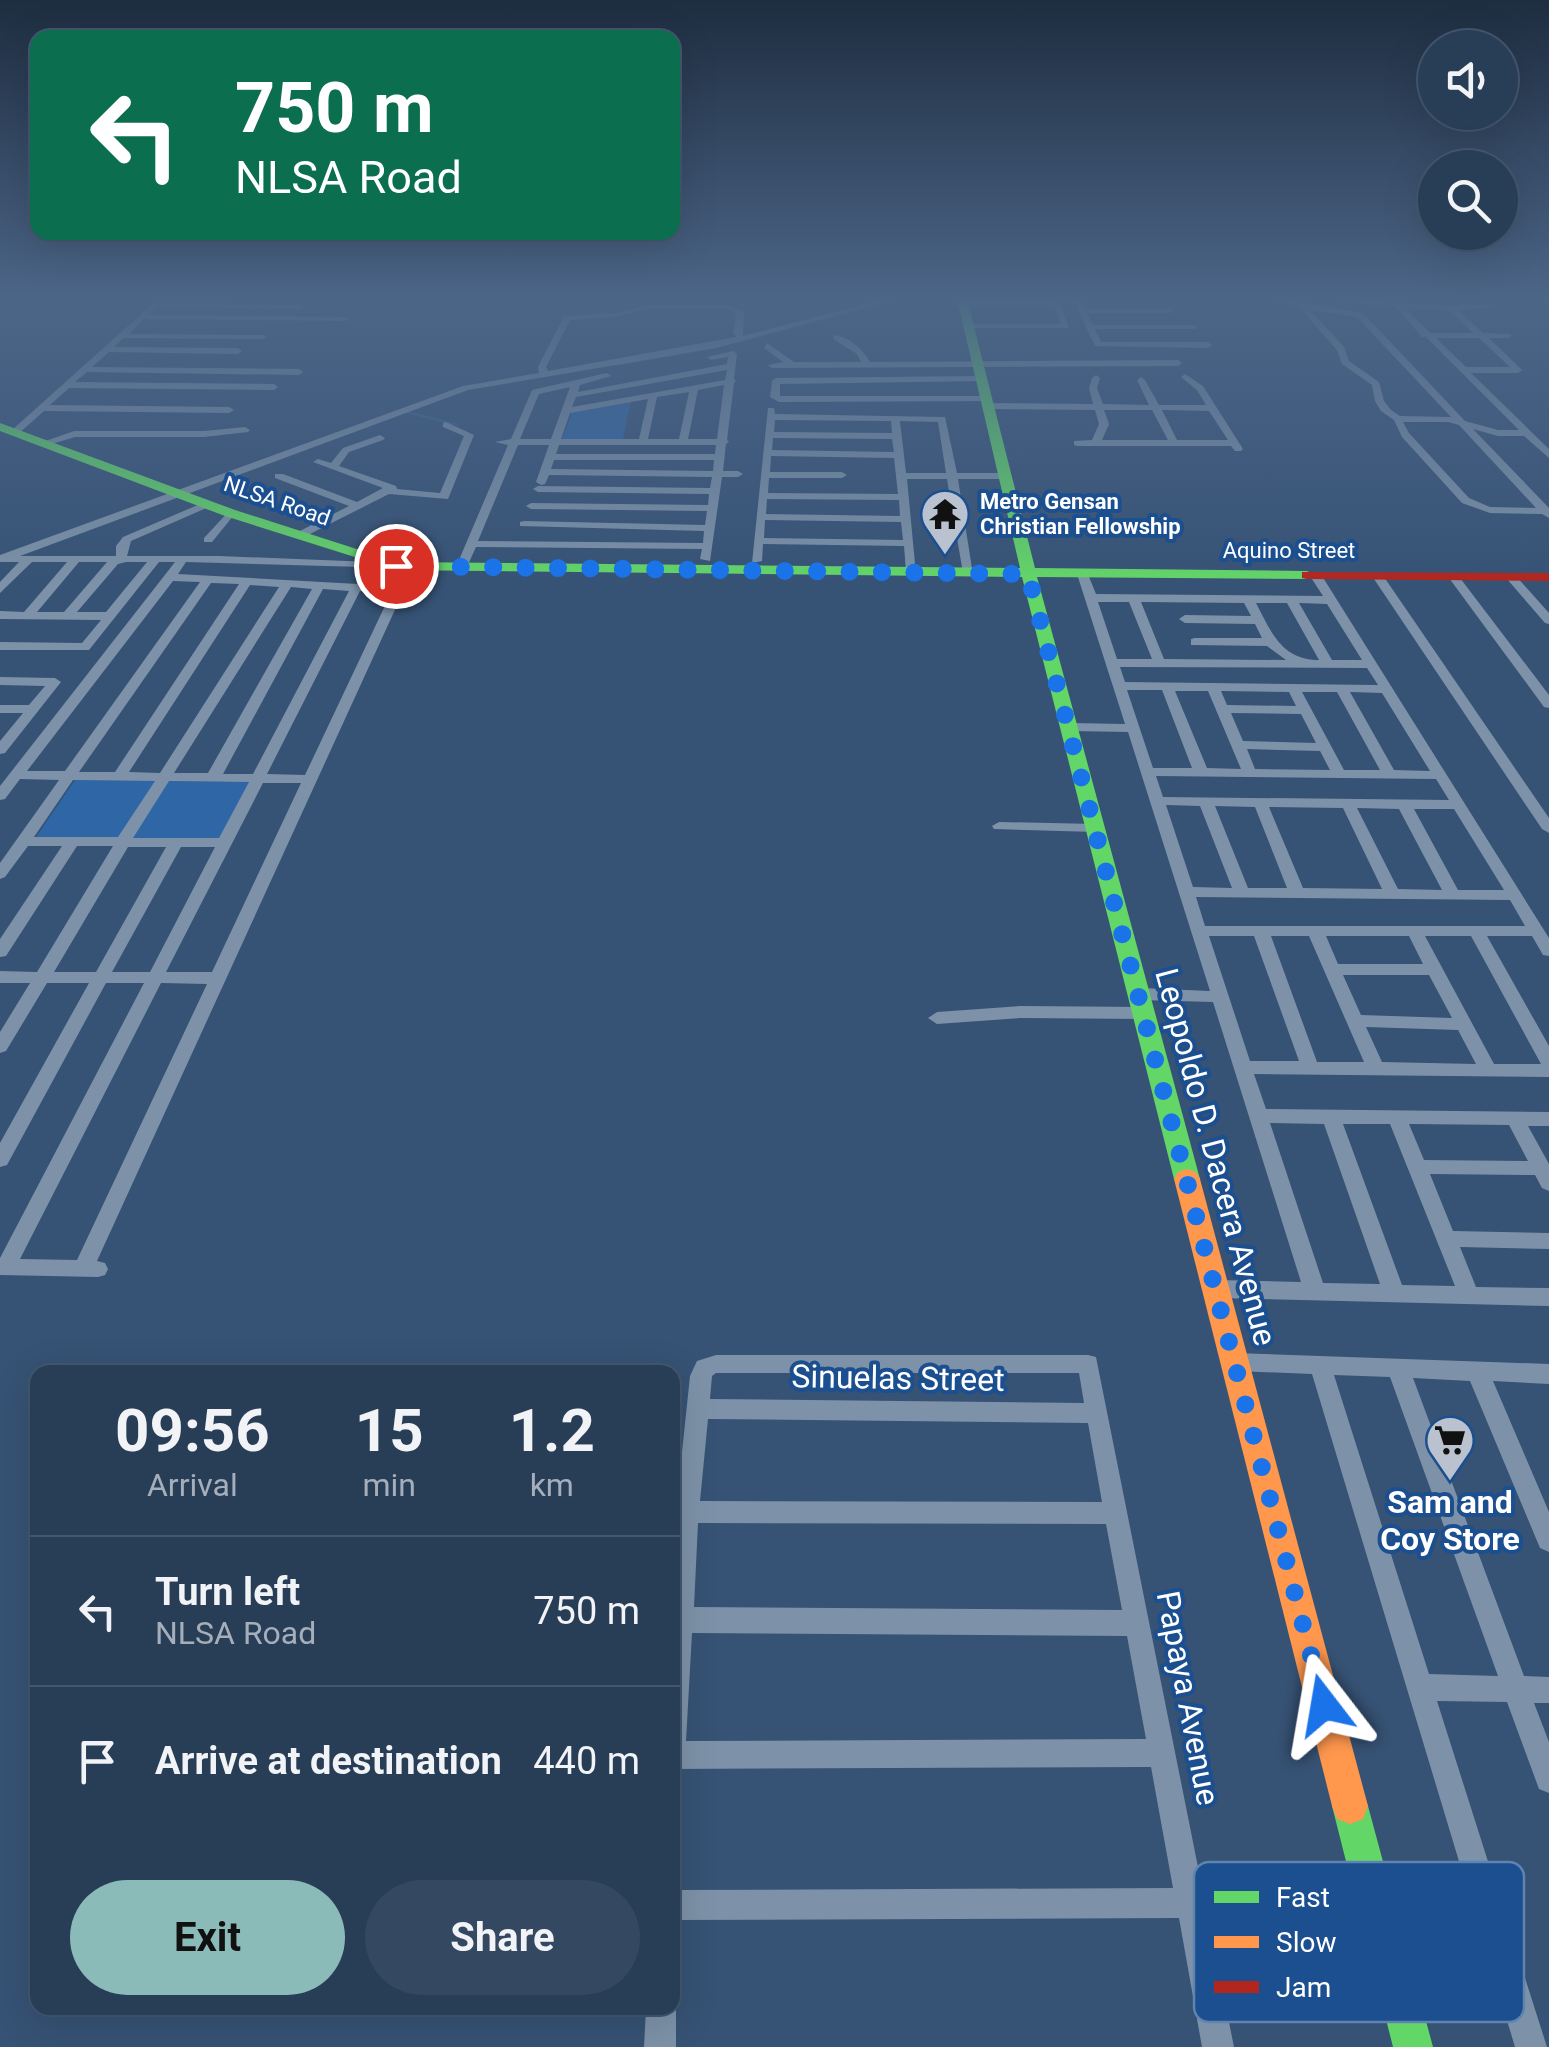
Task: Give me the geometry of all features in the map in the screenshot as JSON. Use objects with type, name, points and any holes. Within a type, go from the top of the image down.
[{"type":"main road","name":"Leopoldo D. Dacera Avenue","points":[[987,395],[1028,574],[1365,1862]]},
{"type":"main road","name":"NLSA Road","points":[[7,429],[230,512],[403,566],[1028,574]]},
{"type":"main road","name":"Aquino Street","points":[[1028,574],[1549,577]]},
{"type":"main road","name":"Leopoldo D. Dacera Avenue","points":[[1407,2022],[1413,2047]]},
{"type":"street","points":[[7,429],[55,395]]},
{"type":"street","points":[[0,590],[12,559],[449,395]]},
{"type":"street","points":[[462,567],[535,395]]},
{"type":"street","points":[[518,544],[574,395]]},
{"type":"street","points":[[568,410],[661,395]]},
{"type":"street","points":[[683,442],[693,395]]},
{"type":"street","points":[[471,544],[706,552],[730,395]]},
{"type":"street","points":[[775,395],[775,398],[806,395]]},
{"type":"street","points":[[1054,395],[1096,406],[1209,408]]},
{"type":"street","points":[[1096,395],[1099,402],[1096,406]]},
{"type":"street","points":[[1148,395],[1174,443]]},
{"type":"street","points":[[1076,443],[1236,446],[1203,395]]},
{"type":"street","points":[[1379,395],[1382,408],[1398,419],[1448,419],[1498,433],[1549,436]]},
{"type":"street","points":[[1434,395],[1547,512]]},
{"type":"street","points":[[1487,395],[1549,455]]},
{"type":"street","points":[[643,442],[653,396]]},
{"type":"street","points":[[1096,406],[1102,412],[1104,424],[1096,443]]},
{"type":"street","points":[[40,408],[229,410]]},
{"type":"street","points":[[756,561],[771,414],[942,419],[968,573]]},
{"type":"street","points":[[895,418],[912,572]]},
{"type":"street","points":[[1398,419],[1400,429],[1439,476],[1471,506],[1547,512]]},
{"type":"street","points":[[300,535],[390,491],[444,498],[470,435],[446,426]]},
{"type":"street","points":[[46,443],[74,434],[206,434],[245,430]]},
{"type":"street","points":[[769,435],[897,436]]},
{"type":"street","points":[[333,466],[346,450],[380,438]]},
{"type":"street","points":[[500,442],[724,442]]},
{"type":"street","points":[[767,453],[899,455]]},
{"type":"street","points":[[842,454],[843,497]]},
{"type":"street","points":[[550,457],[721,457]]},
{"type":"street","points":[[318,462],[390,485],[390,491]]},
{"type":"street","points":[[545,472],[738,474]]},
{"type":"street","points":[[765,475],[842,475]]},
{"type":"street","points":[[279,476],[359,506]]},
{"type":"street","points":[[901,476],[1005,476]]},
{"type":"street","points":[[538,489],[715,491]]},
{"type":"street","points":[[67,616],[117,561],[128,539],[187,496]]},
{"type":"street","points":[[763,496],[904,497]]},
{"type":"street","points":[[531,506],[711,508]]},
{"type":"street","points":[[208,540],[230,512]]},
{"type":"street","points":[[761,517],[906,519]]},
{"type":"street","points":[[524,524],[709,528]]},
{"type":"street","points":[[758,541],[908,543]]},
{"type":"street","points":[[12,559],[403,566],[398,590],[218,978],[91,1269],[3,1267],[356,588]]},
{"type":"street","points":[[0,644],[74,561]]},
{"type":"street","points":[[0,644],[85,647],[154,561]]},
{"type":"street","points":[[0,796],[181,562]]},
{"type":"street","points":[[1082,574],[1315,1292]]},
{"type":"street","points":[[1316,576],[1549,951]]},
{"type":"street","points":[[1378,576],[1549,829]]},
{"type":"street","points":[[1452,576],[1549,704]]},
{"type":"street","points":[[169,577],[398,590]]},
{"type":"street","points":[[1511,577],[1549,620]]},
{"type":"street","points":[[0,874],[208,579]]},
{"type":"street","points":[[119,776],[246,582]]},
{"type":"street","points":[[0,1047],[123,842],[287,584]]},
{"type":"street","points":[[212,778],[319,586]]},
{"type":"street","points":[[1091,598],[1331,600]]},
{"type":"street","points":[[1134,598],[1160,664]]},
{"type":"street","points":[[1177,599],[1204,663]]},
{"type":"street","points":[[1248,600],[1270,642],[1300,664]]},
{"type":"street","points":[[1291,600],[1328,664]]},
{"type":"street","points":[[0,615],[109,616]]},
{"type":"street","points":[[1186,619],[1258,620]]},
{"type":"street","points":[[1196,642],[1270,642]]},
{"type":"street","points":[[1113,663],[1371,664]]},
{"type":"street","points":[[0,681],[56,682],[0,750]]},
{"type":"street","points":[[1120,686],[1386,689]]},
{"type":"street","points":[[1167,686],[1200,772]]},
{"type":"street","points":[[1213,687],[1250,773]]},
{"type":"street","points":[[1293,688],[1339,774]]},
{"type":"street","points":[[1340,688],[1390,774]]},
{"type":"street","points":[[0,709],[34,710]]},
{"type":"street","points":[[1222,709],[1305,710]]},
{"type":"street","points":[[1071,727],[1134,728]]},
{"type":"street","points":[[1238,746],[1324,747]]},
{"type":"street","points":[[1148,772],[1441,776]]},
{"type":"street","points":[[16,774],[310,779]]},
{"type":"street","points":[[1157,801],[1459,805]]},
{"type":"street","points":[[1206,802],[1242,892]]},
{"type":"street","points":[[1260,802],[1297,894]]},
{"type":"street","points":[[1348,804],[1393,895]]},
{"type":"street","points":[[1404,804],[1453,894]]},
{"type":"street","points":[[1000,826],[1096,828]]},
{"type":"street","points":[[23,841],[225,843]]},
{"type":"street","points":[[0,952],[72,842]]},
{"type":"street","points":[[0,1160],[176,842]]},
{"type":"street","points":[[1187,892],[1513,895]]},
{"type":"street","points":[[1198,930],[1536,931]]},
{"type":"street","points":[[1261,932],[1310,1069]]},
{"type":"street","points":[[1415,932],[1489,1071]]},
{"type":"street","points":[[1477,932],[1549,1062]]},
{"type":"street","points":[[1316,933],[1376,1070]]},
{"type":"street","points":[[1331,969],[1434,970]]},
{"type":"street","points":[[0,976],[218,978]]},
{"type":"street","points":[[937,1018],[1220,997]]},
{"type":"street","points":[[1356,1021],[1463,1024]]},
{"type":"street","points":[[1244,1067],[1549,1072]]},
{"type":"street","points":[[1258,1116],[1549,1118]]},
{"type":"street","points":[[1397,1116],[1470,1295]]},
{"type":"street","points":[[1331,1117],[1394,1293]]},
{"type":"street","points":[[1515,1118],[1545,1176]]},
{"type":"street","points":[[1418,1166],[1545,1176]]},
{"type":"street","points":[[1446,1240],[1549,1241]]},
{"type":"street","points":[[1216,1289],[1549,1297]]},
{"type":"street","points":[[1236,1362],[1549,1374]]},
{"type":"street","name":"Papaya Avenue","points":[[698,1408],[703,1371],[716,1364],[1088,1364],[1194,1914]]},
{"type":"street","points":[[1320,1366],[1474,1862]]},
{"type":"street","points":[[1398,1369],[1549,1779]]},
{"type":"street","points":[[1478,1372],[1549,1540]]},
{"type":"street","points":[[680,1605],[698,1408]]},
{"type":"street","name":"Sinuelas Street","points":[[698,1408],[1097,1413]]},
{"type":"street","points":[[686,1512],[1115,1514]]},
{"type":"street","points":[[680,1620],[1138,1623]]},
{"type":"street","points":[[1420,1687],[1549,1690]]},
{"type":"street","points":[[680,1755],[1163,1753]]},
{"type":"street","points":[[680,1905],[1192,1903]]},
{"type":"street","points":[[660,2047],[661,2015]]},
{"type":"street","name":"Papaya Avenue","points":[[1213,2022],[1218,2047]]},
{"type":"street","points":[[1523,2022],[1531,2047]]},
{"type":"shaded area","points":[[631,401],[623,439],[562,439],[572,412]]},
{"type":"shaded area","points":[[75,780],[250,782],[220,839],[36,837]]},
{"type":"waterway","points":[[407,412],[458,425]]},
{"type":"traffic: fast","points":[[985,395],[1187,1179]]},
{"type":"traffic: fast","points":[[0,427],[230,513],[396,566],[1307,575]]},
{"type":"traffic: fast","points":[[1350,1806],[1365,1862]]},
{"type":"traffic: fast","points":[[1406,2022],[1413,2047]]},
{"type":"traffic: slow","points":[[1187,1179],[1350,1806]]},
{"type":"traffic: jam","points":[[1307,575],[1549,577]]},
{"type":"place","name":"Metro Gensan Christian Fellowship","points":[[945,556]]},
{"type":"place","name":"Sam and Coy Store","points":[[1450,1482]]},
{"type":"route","points":[[396,566],[1028,574],[1324,1705]]}]
